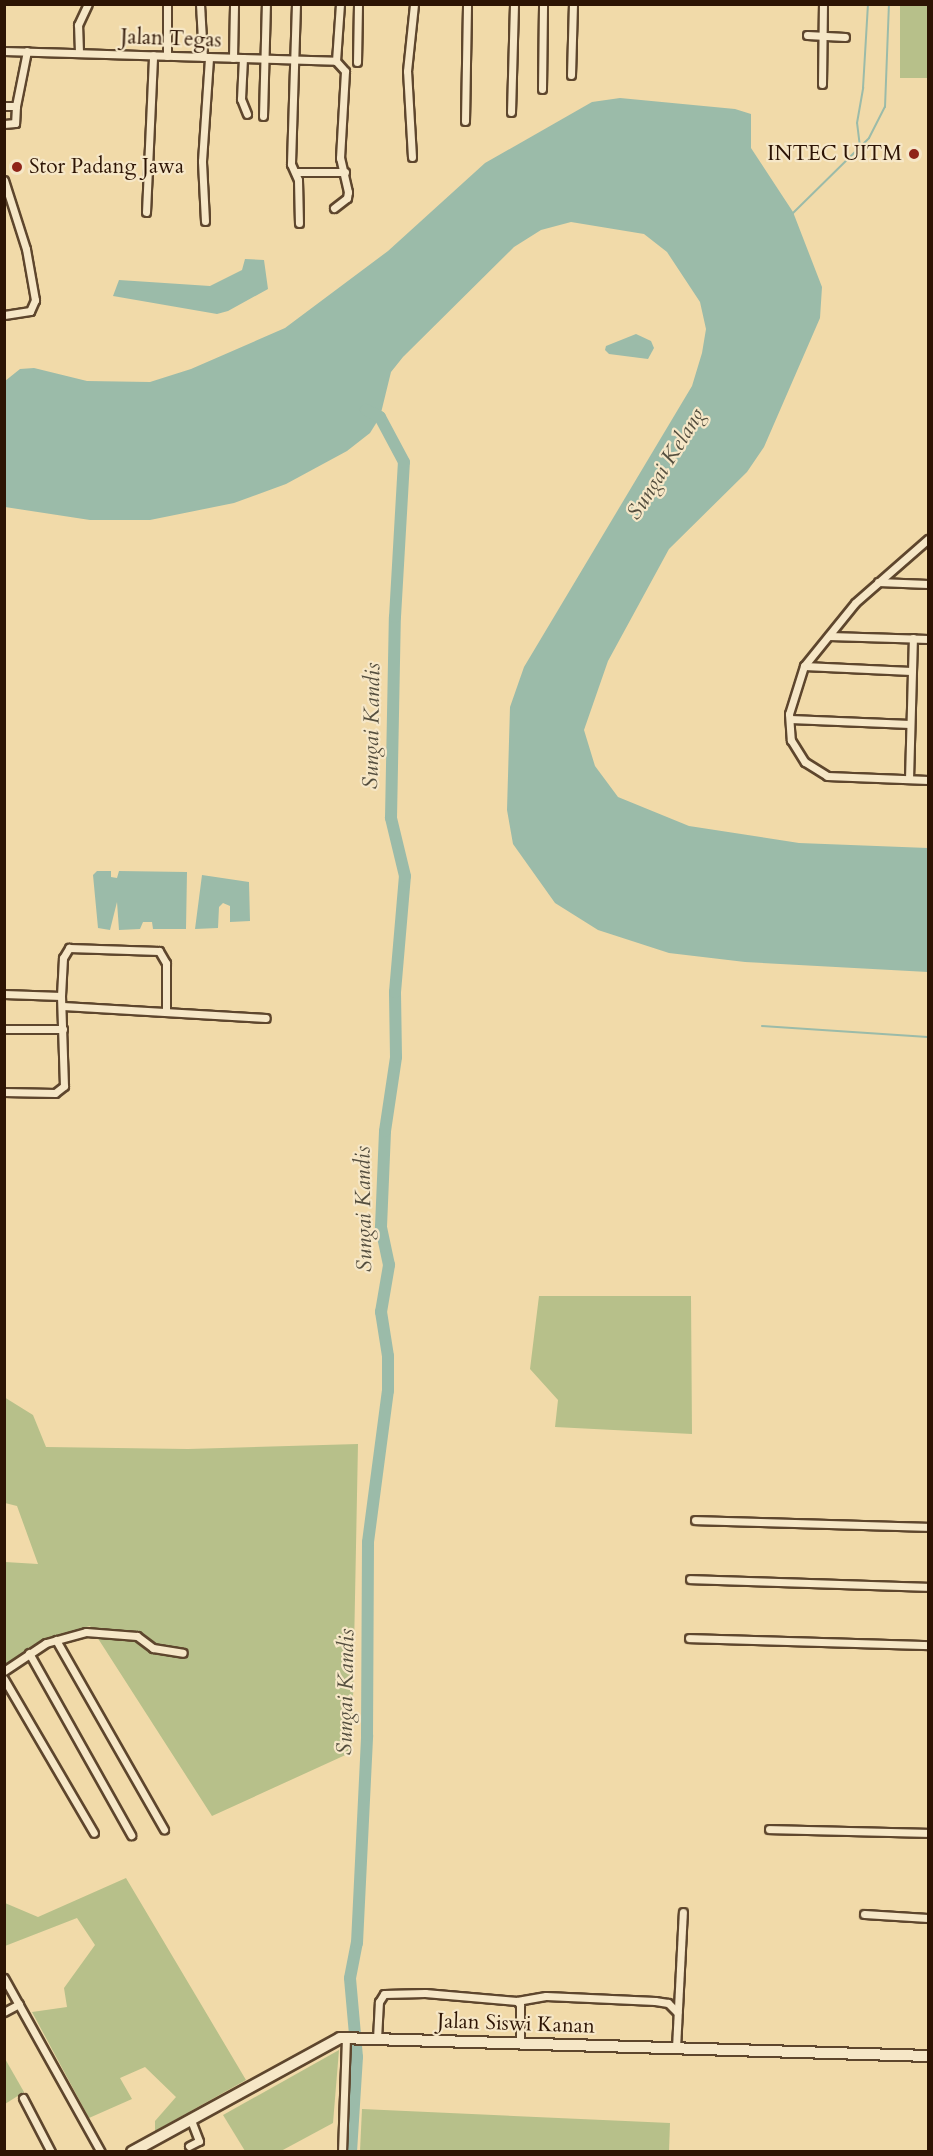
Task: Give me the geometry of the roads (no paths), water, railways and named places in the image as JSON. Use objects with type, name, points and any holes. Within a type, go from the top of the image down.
[{"type":"street","points":[[79,52],[78,25],[88,4]]},
{"type":"street","points":[[167,4],[167,56]]},
{"type":"street","points":[[200,4],[206,57],[202,161],[205,221]]},
{"type":"street","points":[[233,58],[234,4]]},
{"type":"street","points":[[263,116],[266,4]]},
{"type":"street","points":[[296,4],[291,164],[296,172],[299,223]]},
{"type":"street","points":[[334,208],[347,198],[345,172],[340,158],[345,71],[336,61],[340,4]]},
{"type":"street","points":[[357,62],[358,4]]},
{"type":"street","points":[[411,158],[407,71],[412,54],[414,4]]},
{"type":"street","points":[[465,121],[467,4]]},
{"type":"street","points":[[511,112],[514,4]]},
{"type":"street","points":[[542,89],[543,4]]},
{"type":"street","points":[[571,75],[573,4]]},
{"type":"street","points":[[822,84],[824,4]]},
{"type":"street","points":[[807,35],[845,37]]},
{"type":"street","name":"Jalan Tegas","points":[[4,51],[336,61]]},
{"type":"street","points":[[4,124],[15,123],[16,106],[27,51]]},
{"type":"street","points":[[146,212],[153,55]]},
{"type":"street","points":[[243,58],[241,99],[247,114]]},
{"type":"street","points":[[4,106],[16,106]]},
{"type":"street","points":[[296,172],[345,172]]},
{"type":"street","points":[[4,180],[27,249],[35,300],[30,311],[4,315]]},
{"type":"street","points":[[928,539],[878,582],[804,666],[790,719],[791,740],[805,762],[827,776],[928,780]]},
{"type":"street","points":[[878,582],[928,584]]},
{"type":"street","points":[[829,636],[928,639]]},
{"type":"street","points":[[909,779],[913,638]]},
{"type":"street","points":[[804,666],[911,671]]},
{"type":"street","points":[[790,719],[910,724]]},
{"type":"street","points":[[4,1092],[61,1091],[64,1086],[61,996],[63,958],[69,948],[159,951],[166,963],[166,1010]]},
{"type":"street","points":[[4,994],[61,996]]},
{"type":"street","points":[[63,1006],[166,1010],[266,1018]]},
{"type":"street","points":[[4,1029],[63,1029]]},
{"type":"street","points":[[695,1520],[928,1527]]},
{"type":"street","points":[[690,1579],[928,1587]]},
{"type":"street","points":[[4,1671],[29,1653],[56,1640],[97,1631],[137,1636],[153,1648],[183,1653]]},
{"type":"street","points":[[689,1638],[928,1645]]},
{"type":"street","points":[[56,1640],[164,1829]]},
{"type":"street","points":[[29,1653],[131,1835]]},
{"type":"street","points":[[4,1679],[94,1833]]},
{"type":"street","points":[[769,1829],[928,1833]]},
{"type":"street","points":[[676,2048],[683,1912]]},
{"type":"street","points":[[864,1914],[928,1918]]},
{"type":"street","points":[[4,1978],[100,2151]]},
{"type":"street","points":[[377,2039],[379,2002],[389,1992],[509,1997],[520,2005],[520,2043]]},
{"type":"street","points":[[517,2001],[546,1996],[655,2001],[668,2003],[677,2012]]},
{"type":"street","points":[[4,2012],[19,2004]]},
{"type":"street","points":[[342,2151],[348,2038]]},
{"type":"street","name":"Jalan Siswi Kanan","points":[[136,2151],[335,2039],[928,2056]]},
{"type":"street","points":[[23,2098],[51,2151]]},
{"type":"street","points":[[189,2146],[199,2141],[199,2132],[191,2120]]},
{"type":"water","name":"Sungai Kelang","points":[[620,98],[735,109],[751,114],[751,148],[793,212],[822,287],[820,318],[764,447],[747,472],[669,549],[608,661],[584,730],[595,766],[618,797],[689,826],[799,843],[928,848],[928,972],[745,962],[669,953],[598,930],[555,903],[513,844],[507,810],[510,707],[524,667],[692,386],[702,353],[706,329],[700,302],[667,252],[644,234],[571,222],[541,230],[514,247],[403,357],[391,372],[380,417],[370,433],[347,451],[286,484],[234,503],[150,520],[90,520],[5,507],[5,381],[20,369],[34,368],[87,381],[150,382],[191,369],[285,328],[388,251],[485,163],[592,102]]},
{"type":"water","points":[[245,259],[264,260],[268,289],[228,311],[217,314],[113,296],[119,280],[210,286],[242,270]]},
{"type":"water","points":[[636,334],[651,341],[654,348],[648,359],[609,354],[605,350],[606,346]]},
{"type":"water","points":[[97,871],[111,871],[111,877],[117,878],[119,871],[187,872],[186,929],[153,929],[152,922],[143,922],[140,929],[119,930],[117,902],[110,930],[98,928],[93,875]]},
{"type":"water","points":[[202,875],[249,882],[250,921],[230,922],[230,906],[223,903],[219,907],[218,928],[195,929]]},
{"type":"waterway","points":[[860,147],[857,123],[863,88],[868,4]]},
{"type":"waterway","points":[[792,214],[869,138],[885,107],[889,4]]},
{"type":"waterway","name":"Sungai Kandis","points":[[351,2152],[357,2057],[350,1978],[357,1943],[367,1735],[368,1542],[388,1391],[388,1356],[381,1312],[389,1265],[381,1227],[385,1131],[396,1057],[395,992],[405,876],[391,818],[395,617],[404,462],[380,417],[366,410]]},
{"type":"waterway","points":[[762,1026],[928,1037]]},
{"type":"place","name":"INTEC UITM","points":[[914,154]]},
{"type":"place","name":"Stor Padang Jawa","points":[[17,167]]}]
